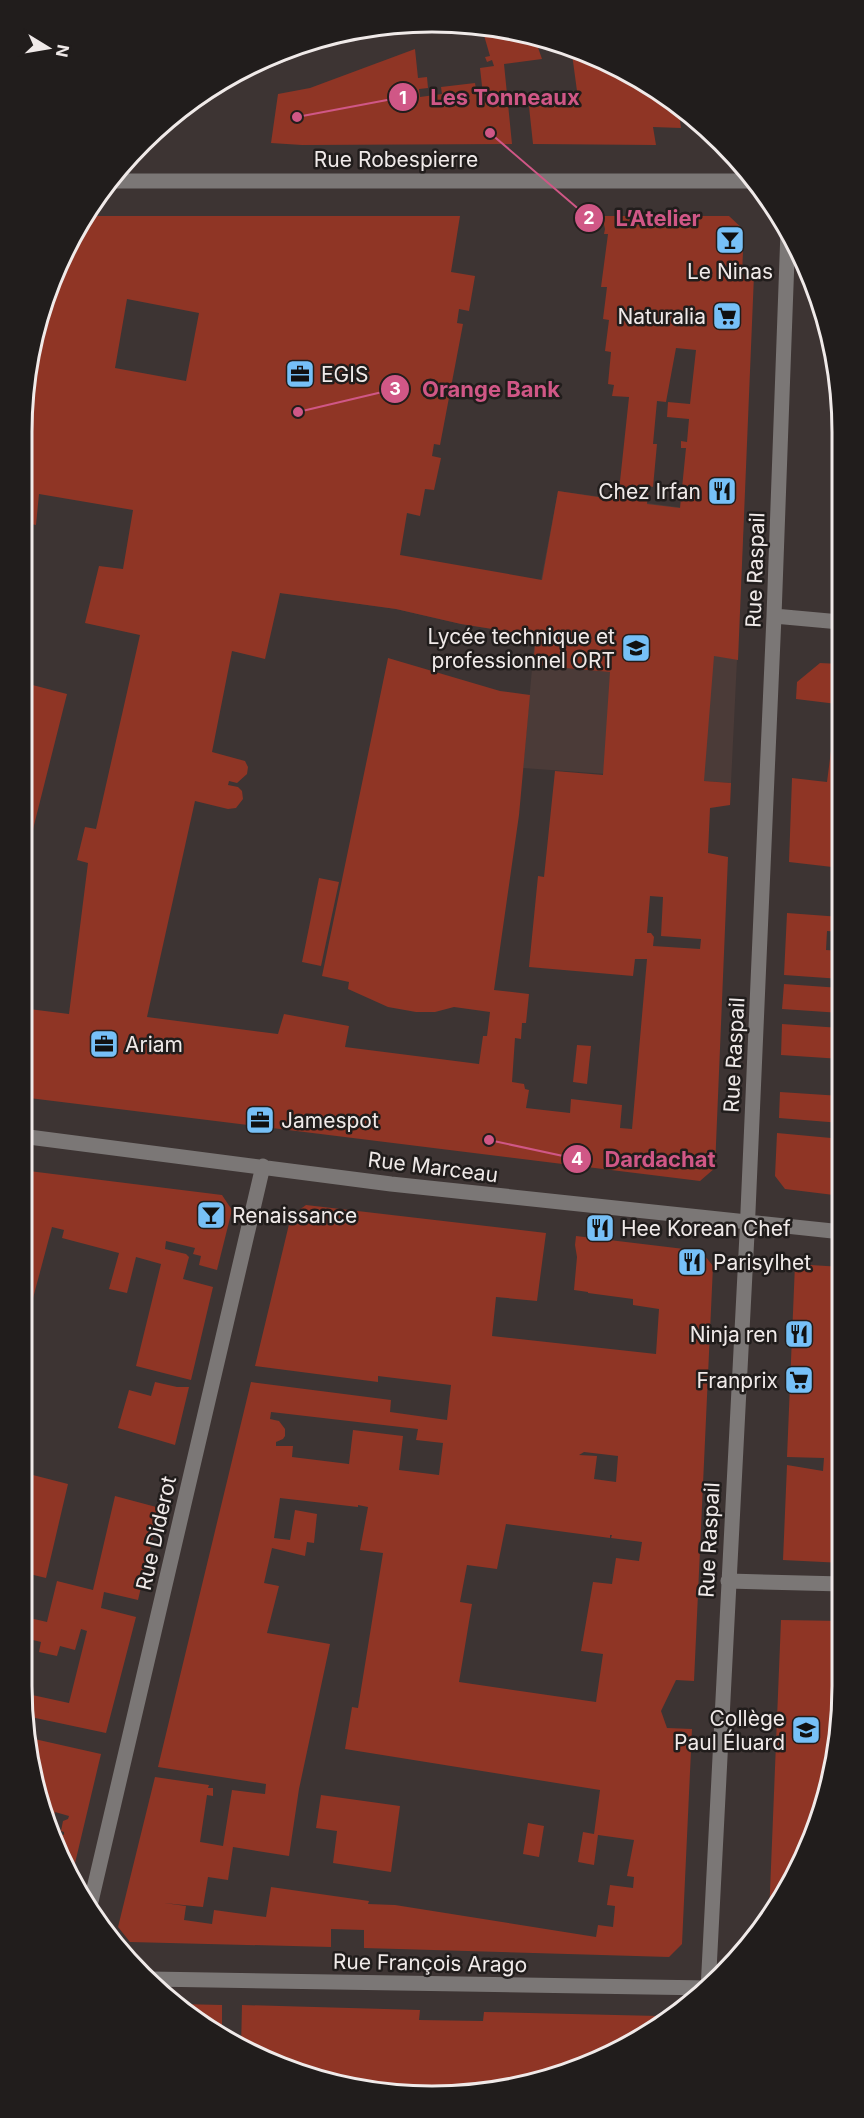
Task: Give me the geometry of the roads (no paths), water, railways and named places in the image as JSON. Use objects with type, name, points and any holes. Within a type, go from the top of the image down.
[{"type":"street","name":"Rue Robespierre","points":[[120,181],[744,181]]},
{"type":"street","name":"Rue Raspail","points":[[709,1975],[747,1222],[774,616],[787,248]]},
{"type":"street","points":[[774,616],[832,621]]},
{"type":"street","name":"Rue Marceau","points":[[32,1137],[402,1185],[832,1231]]},
{"type":"street","name":"Rue Diderot","points":[[92,1897],[263,1166]]},
{"type":"street","points":[[728,1581],[832,1584]]},
{"type":"street","name":"Rue François Arago","points":[[160,1979],[694,1989]]},
{"type":"place","name":"Les Tonneaux","points":[[297,117]]},
{"type":"place","name":"L’Atelier","points":[[490,133]]},
{"type":"place","name":"Le Ninas","points":[[730,240]]},
{"type":"place","name":"Naturalia","points":[[727,316]]},
{"type":"place","name":"EGIS","points":[[300,374]]},
{"type":"place","name":"Orange Bank","points":[[298,412]]},
{"type":"place","name":"Chez Irfan","points":[[722,491]]},
{"type":"place","name":"Lycée technique et professionnel ORT","points":[[636,648]]},
{"type":"place","name":"Ariam","points":[[104,1044]]},
{"type":"place","name":"Jamespot","points":[[260,1120]]},
{"type":"place","name":"Dardachat","points":[[489,1140]]},
{"type":"place","name":"Renaissance","points":[[211,1215]]},
{"type":"place","name":"Hee Korean Chef","points":[[600,1228]]},
{"type":"place","name":"Parisylhet","points":[[692,1262]]},
{"type":"place","name":"Ninja ren","points":[[799,1334]]},
{"type":"place","name":"Franprix","points":[[799,1380]]},
{"type":"place","name":"Collège Paul Éluard","points":[[806,1730]]}]
